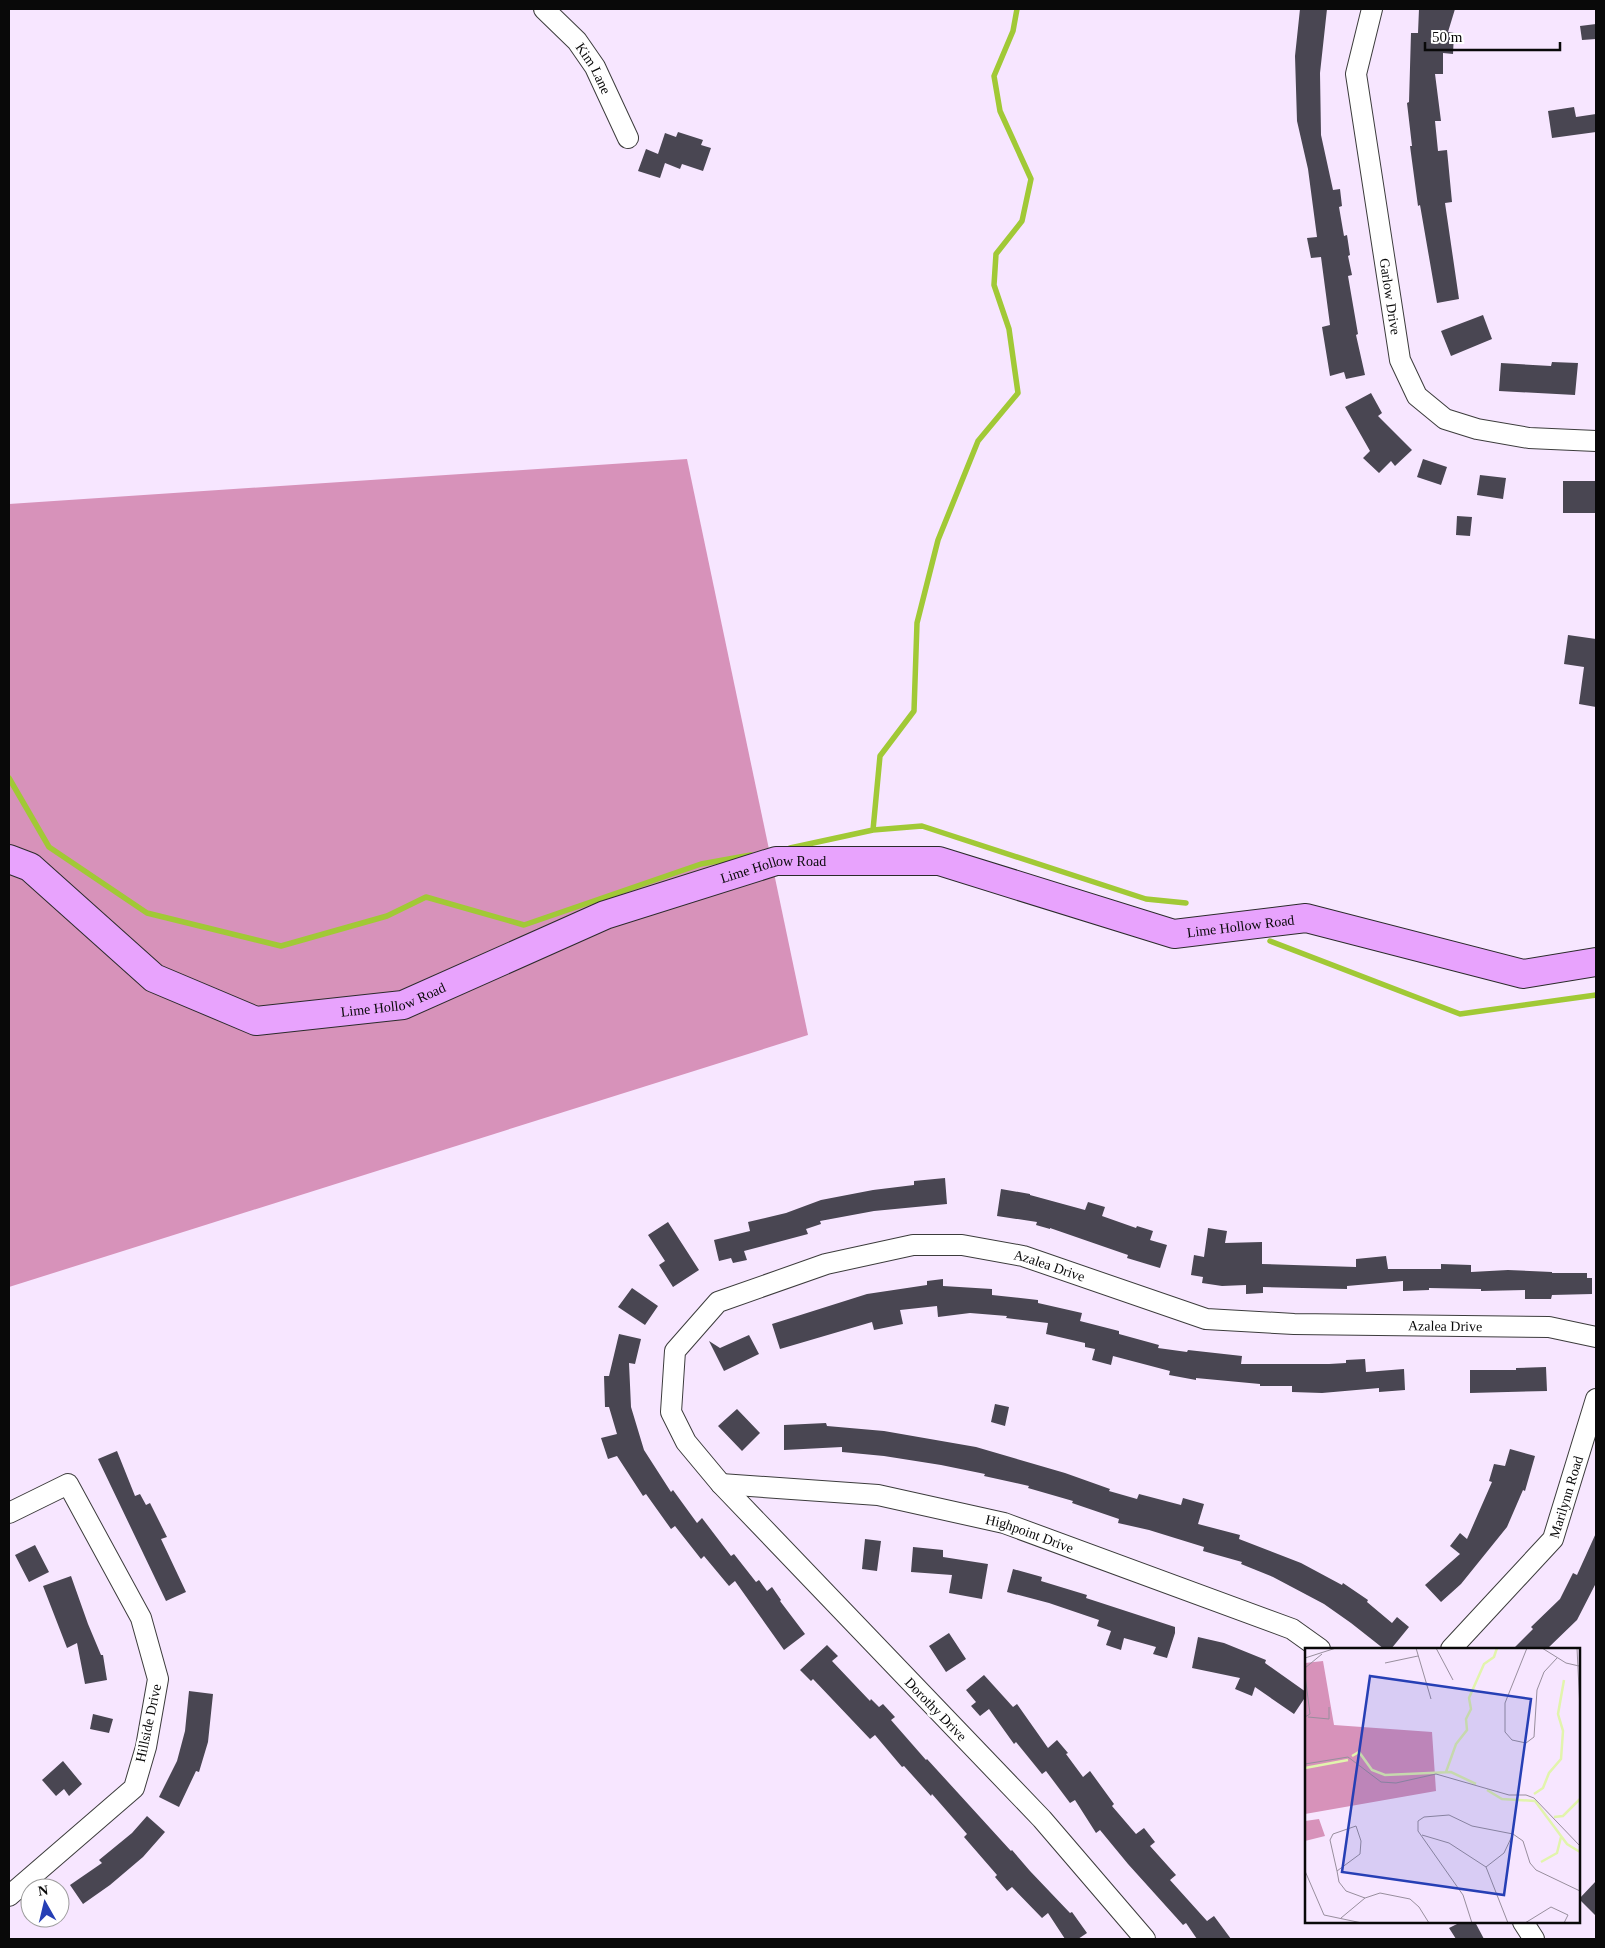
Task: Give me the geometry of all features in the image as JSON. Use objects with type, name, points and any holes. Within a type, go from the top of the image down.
[{"type":"street","name":"Kim Lane","points":[[544,9],[577,41],[595,67],[628,138]]},
{"type":"street","name":"Garlow Drive","points":[[1372,9],[1356,74],[1400,360],[1412,387],[1417,396],[1445,419],[1477,429],[1529,438],[1596,441]]},
{"type":"street","name":"Lime Hollow Road","points":[[9,859],[30,867],[154,978],[256,1021],[403,1005],[605,915],[776,861],[939,861],[1174,934],[1306,918],[1523,974],[1596,962]]},
{"type":"street","name":"Azalea Drive","points":[[721,1484],[686,1442],[671,1412],[675,1351],[718,1302],[826,1264],[914,1245],[962,1245],[1022,1256],[1206,1319],[1294,1324],[1549,1327],[1596,1336]]},
{"type":"street","name":"Marilynn Road","points":[[1452,1648],[1553,1539],[1596,1399]]},
{"type":"street","name":"Hillside Drive","points":[[9,1513],[68,1484],[141,1618],[158,1679],[146,1747],[134,1788],[9,1896]]},
{"type":"street","name":"Highpoint Drive","points":[[721,1484],[878,1495],[1004,1523],[1292,1629],[1319,1648]]},
{"type":"street","name":"Dorothy Drive","points":[[721,1484],[1042,1819],[1145,1939]]},
{"type":"street","points":[[1524,1923],[1534,1939]]},
{"type":"shaded area","points":[[687,459],[808,1035],[9,1287],[9,504]]},
{"type":"building","points":[[1300,9],[1327,9],[1320,73],[1321,135],[1333,190],[1340,189],[1342,206],[1339,207],[1344,236],[1347,235],[1350,255],[1348,256],[1352,275],[1348,276],[1358,334],[1356,335],[1365,375],[1346,379],[1344,372],[1330,376],[1322,327],[1330,325],[1321,257],[1311,258],[1307,238],[1317,237],[1308,169],[1297,121],[1295,56]]},
{"type":"building","points":[[1419,9],[1455,9],[1448,32],[1454,33],[1453,54],[1443,53],[1443,74],[1435,74],[1441,121],[1435,121],[1438,151],[1447,150],[1452,202],[1445,203],[1459,299],[1437,303],[1420,205],[1418,206],[1410,146],[1412,146],[1407,103],[1409,102],[1411,33],[1418,33]]},
{"type":"building","points":[[1596,24],[1596,39],[1582,40],[1580,26]]},
{"type":"building","points":[[1574,107],[1576,117],[1596,114],[1596,132],[1552,138],[1548,111]]},
{"type":"building","points":[[678,132],[703,140],[701,145],[711,148],[703,171],[682,164],[680,169],[665,163],[660,178],[638,171],[646,149],[658,154],[665,133],[676,137]]},
{"type":"building","points":[[1483,315],[1492,339],[1451,356],[1441,331]]},
{"type":"building","points":[[1552,362],[1578,363],[1575,395],[1499,391],[1501,363],[1551,366]]},
{"type":"building","points":[[1371,393],[1382,413],[1378,416],[1412,450],[1395,466],[1391,461],[1379,473],[1363,458],[1370,451],[1345,407]]},
{"type":"building","points":[[1423,459],[1447,467],[1441,485],[1417,477]]},
{"type":"building","points":[[1480,475],[1506,478],[1503,499],[1477,495]]},
{"type":"building","points":[[1563,481],[1595,481],[1595,513],[1563,513]]},
{"type":"building","points":[[1457,516],[1472,517],[1470,536],[1456,535]]},
{"type":"building","points":[[1568,635],[1596,639],[1596,707],[1579,704],[1584,667],[1564,664]]},
{"type":"building","points":[[945,1178],[947,1204],[874,1211],[820,1221],[821,1224],[806,1229],[808,1234],[744,1251],[747,1260],[733,1263],[731,1258],[719,1261],[714,1240],[750,1231],[748,1222],[786,1213],[821,1200],[873,1190],[914,1185],[914,1181]]},
{"type":"building","points":[[1001,1189],[1030,1194],[1085,1210],[1088,1202],[1105,1207],[1102,1216],[1136,1228],[1137,1226],[1153,1231],[1150,1240],[1167,1245],[1160,1268],[1127,1258],[1128,1255],[1036,1225],[1037,1222],[997,1216]]},
{"type":"building","points":[[668,1222],[699,1270],[673,1287],[659,1265],[665,1261],[648,1235]]},
{"type":"building","points":[[1208,1228],[1227,1231],[1225,1243],[1262,1242],[1262,1264],[1356,1267],[1356,1259],[1386,1256],[1388,1269],[1441,1269],[1441,1264],[1471,1265],[1471,1272],[1508,1270],[1587,1273],[1587,1278],[1592,1278],[1592,1294],[1552,1295],[1551,1299],[1525,1299],[1525,1290],[1481,1291],[1481,1289],[1429,1288],[1429,1290],[1403,1291],[1403,1281],[1347,1286],[1347,1289],[1263,1287],[1263,1293],[1246,1294],[1246,1285],[1222,1286],[1202,1283],[1203,1277],[1191,1275],[1194,1255],[1204,1257]]},
{"type":"building","points":[[943,1279],[943,1286],[992,1289],[992,1295],[1038,1300],[1038,1303],[1082,1313],[1080,1321],[1119,1331],[1119,1334],[1159,1345],[1158,1348],[1242,1356],[1241,1364],[1329,1364],[1346,1363],[1346,1360],[1365,1359],[1366,1372],[1404,1369],[1405,1390],[1379,1392],[1379,1388],[1322,1393],[1292,1392],[1292,1386],[1260,1386],[1260,1384],[1196,1378],[1196,1380],[1169,1375],[1170,1371],[1113,1356],[1111,1365],[1092,1360],[1095,1349],[1085,1347],[1085,1343],[1046,1334],[1048,1323],[1006,1318],[1007,1316],[970,1313],[938,1317],[937,1306],[900,1310],[903,1324],[874,1330],[872,1322],[780,1349],[772,1324],[867,1294],[927,1285],[927,1281]]},
{"type":"building","points":[[632,1288],[658,1306],[645,1325],[618,1307]]},
{"type":"building","points":[[619,1334],[641,1339],[635,1364],[629,1363],[631,1407],[644,1450],[671,1492],[673,1490],[697,1523],[702,1518],[731,1556],[734,1554],[756,1582],[759,1580],[767,1591],[772,1587],[805,1634],[784,1650],[735,1581],[729,1586],[704,1556],[701,1559],[675,1526],[671,1529],[646,1494],[643,1496],[617,1456],[608,1459],[601,1438],[617,1434],[609,1407],[605,1407],[604,1376],[609,1376]]},
{"type":"building","points":[[749,1335],[759,1354],[724,1371],[709,1341],[720,1348]]},
{"type":"building","points":[[1546,1367],[1547,1391],[1470,1393],[1470,1370],[1516,1370],[1516,1368]]},
{"type":"building","points":[[995,1404],[1009,1407],[1005,1426],[991,1422]]},
{"type":"building","points":[[737,1409],[760,1433],[742,1451],[718,1426]]},
{"type":"building","points":[[826,1423],[827,1426],[884,1431],[976,1447],[1065,1473],[1110,1489],[1109,1491],[1137,1499],[1139,1494],[1181,1505],[1183,1498],[1204,1504],[1198,1524],[1240,1535],[1239,1539],[1301,1563],[1342,1585],[1343,1583],[1368,1600],[1367,1602],[1392,1623],[1397,1617],[1409,1627],[1392,1648],[1383,1648],[1324,1604],[1273,1577],[1241,1564],[1242,1562],[1203,1551],[1204,1547],[1149,1530],[1118,1523],[1119,1519],[1072,1503],[1073,1501],[1028,1488],[1029,1486],[984,1476],[985,1474],[884,1456],[842,1452],[842,1447],[784,1450],[784,1425]]},
{"type":"building","points":[[1510,1449],[1535,1456],[1525,1491],[1523,1490],[1507,1527],[1461,1584],[1441,1602],[1425,1585],[1460,1554],[1450,1546],[1460,1533],[1467,1539],[1492,1482],[1489,1481],[1494,1464],[1505,1466]]},
{"type":"building","points":[[117,1451],[135,1496],[140,1494],[146,1505],[150,1503],[167,1537],[161,1539],[186,1592],[166,1601],[98,1459]]},
{"type":"building","points":[[1596,1533],[1596,1583],[1577,1620],[1548,1648],[1514,1648],[1533,1629],[1531,1627],[1560,1599],[1573,1573],[1577,1575]]},
{"type":"building","points":[[865,1539],[881,1541],[877,1571],[862,1569]]},
{"type":"building","points":[[35,1545],[49,1572],[29,1582],[15,1555]]},
{"type":"building","points":[[913,1547],[943,1550],[943,1557],[988,1564],[982,1599],[949,1593],[952,1575],[911,1572]]},
{"type":"building","points":[[1013,1569],[1042,1577],[1041,1581],[1087,1595],[1086,1598],[1175,1627],[1167,1658],[1153,1654],[1156,1647],[1124,1638],[1121,1650],[1106,1645],[1111,1631],[1097,1626],[1099,1620],[1049,1603],[1007,1592]]},
{"type":"building","points":[[71,1576],[88,1624],[101,1655],[103,1655],[107,1680],[85,1684],[77,1643],[67,1648],[43,1586]]},
{"type":"building","points":[[949,1633],[966,1659],[946,1672],[929,1646]]},
{"type":"building","points":[[1198,1637],[1224,1643],[1266,1660],[1265,1663],[1305,1691],[1305,1698],[1294,1714],[1255,1687],[1252,1696],[1235,1689],[1240,1678],[1192,1668]]},
{"type":"building","points":[[827,1645],[838,1656],[832,1661],[870,1701],[871,1699],[879,1707],[883,1704],[895,1717],[891,1720],[926,1760],[1070,1913],[1072,1912],[1087,1933],[1078,1939],[1065,1939],[1048,1913],[1042,1918],[1012,1887],[1007,1891],[995,1877],[997,1875],[964,1837],[967,1834],[932,1794],[931,1796],[904,1766],[902,1767],[875,1735],[870,1739],[813,1679],[811,1681],[800,1670]]},
{"type":"building","points":[[984,1675],[1013,1707],[1017,1704],[1048,1748],[1057,1740],[1068,1753],[1066,1754],[1083,1777],[1090,1771],[1114,1804],[1112,1806],[1136,1834],[1144,1828],[1155,1842],[1150,1846],[1176,1875],[1170,1880],[1207,1921],[1214,1916],[1231,1939],[1197,1939],[1186,1923],[1183,1925],[1100,1830],[1096,1833],[1075,1800],[1070,1803],[1046,1771],[1042,1774],[1016,1742],[1014,1744],[989,1709],[980,1716],[971,1706],[976,1702],[966,1690]]},
{"type":"building","points":[[189,1691],[213,1694],[208,1742],[199,1772],[196,1771],[179,1807],[159,1797],[177,1761],[185,1731]]},
{"type":"building","points":[[93,1714],[113,1719],[109,1733],[90,1729]]},
{"type":"building","points":[[63,1761],[82,1784],[69,1796],[64,1789],[56,1796],[42,1780]]},
{"type":"building","points":[[147,1816],[165,1832],[143,1857],[110,1885],[83,1904],[70,1885],[102,1863],[99,1860],[132,1833]]},
{"type":"building","points":[[1596,1881],[1596,1916],[1580,1900]]},
{"type":"building","points":[[1459,1923],[1476,1923],[1484,1939],[1456,1939],[1449,1928]]},
{"type":"waterway","points":[[873,830],[880,756],[914,711],[917,623],[938,540],[978,441],[1018,393],[1009,329],[994,285],[996,254],[1022,221],[1031,179],[1000,111],[994,76],[1013,31],[1017,9]]},
{"type":"waterway","points":[[9,778],[49,847],[147,913],[281,946],[387,916],[426,897],[524,925],[701,864],[751,855]]},
{"type":"waterway","points":[[790,848],[873,830],[922,826],[1146,899],[1186,903]]},
{"type":"waterway","points":[[1270,941],[1460,1014],[1596,995]]}]
